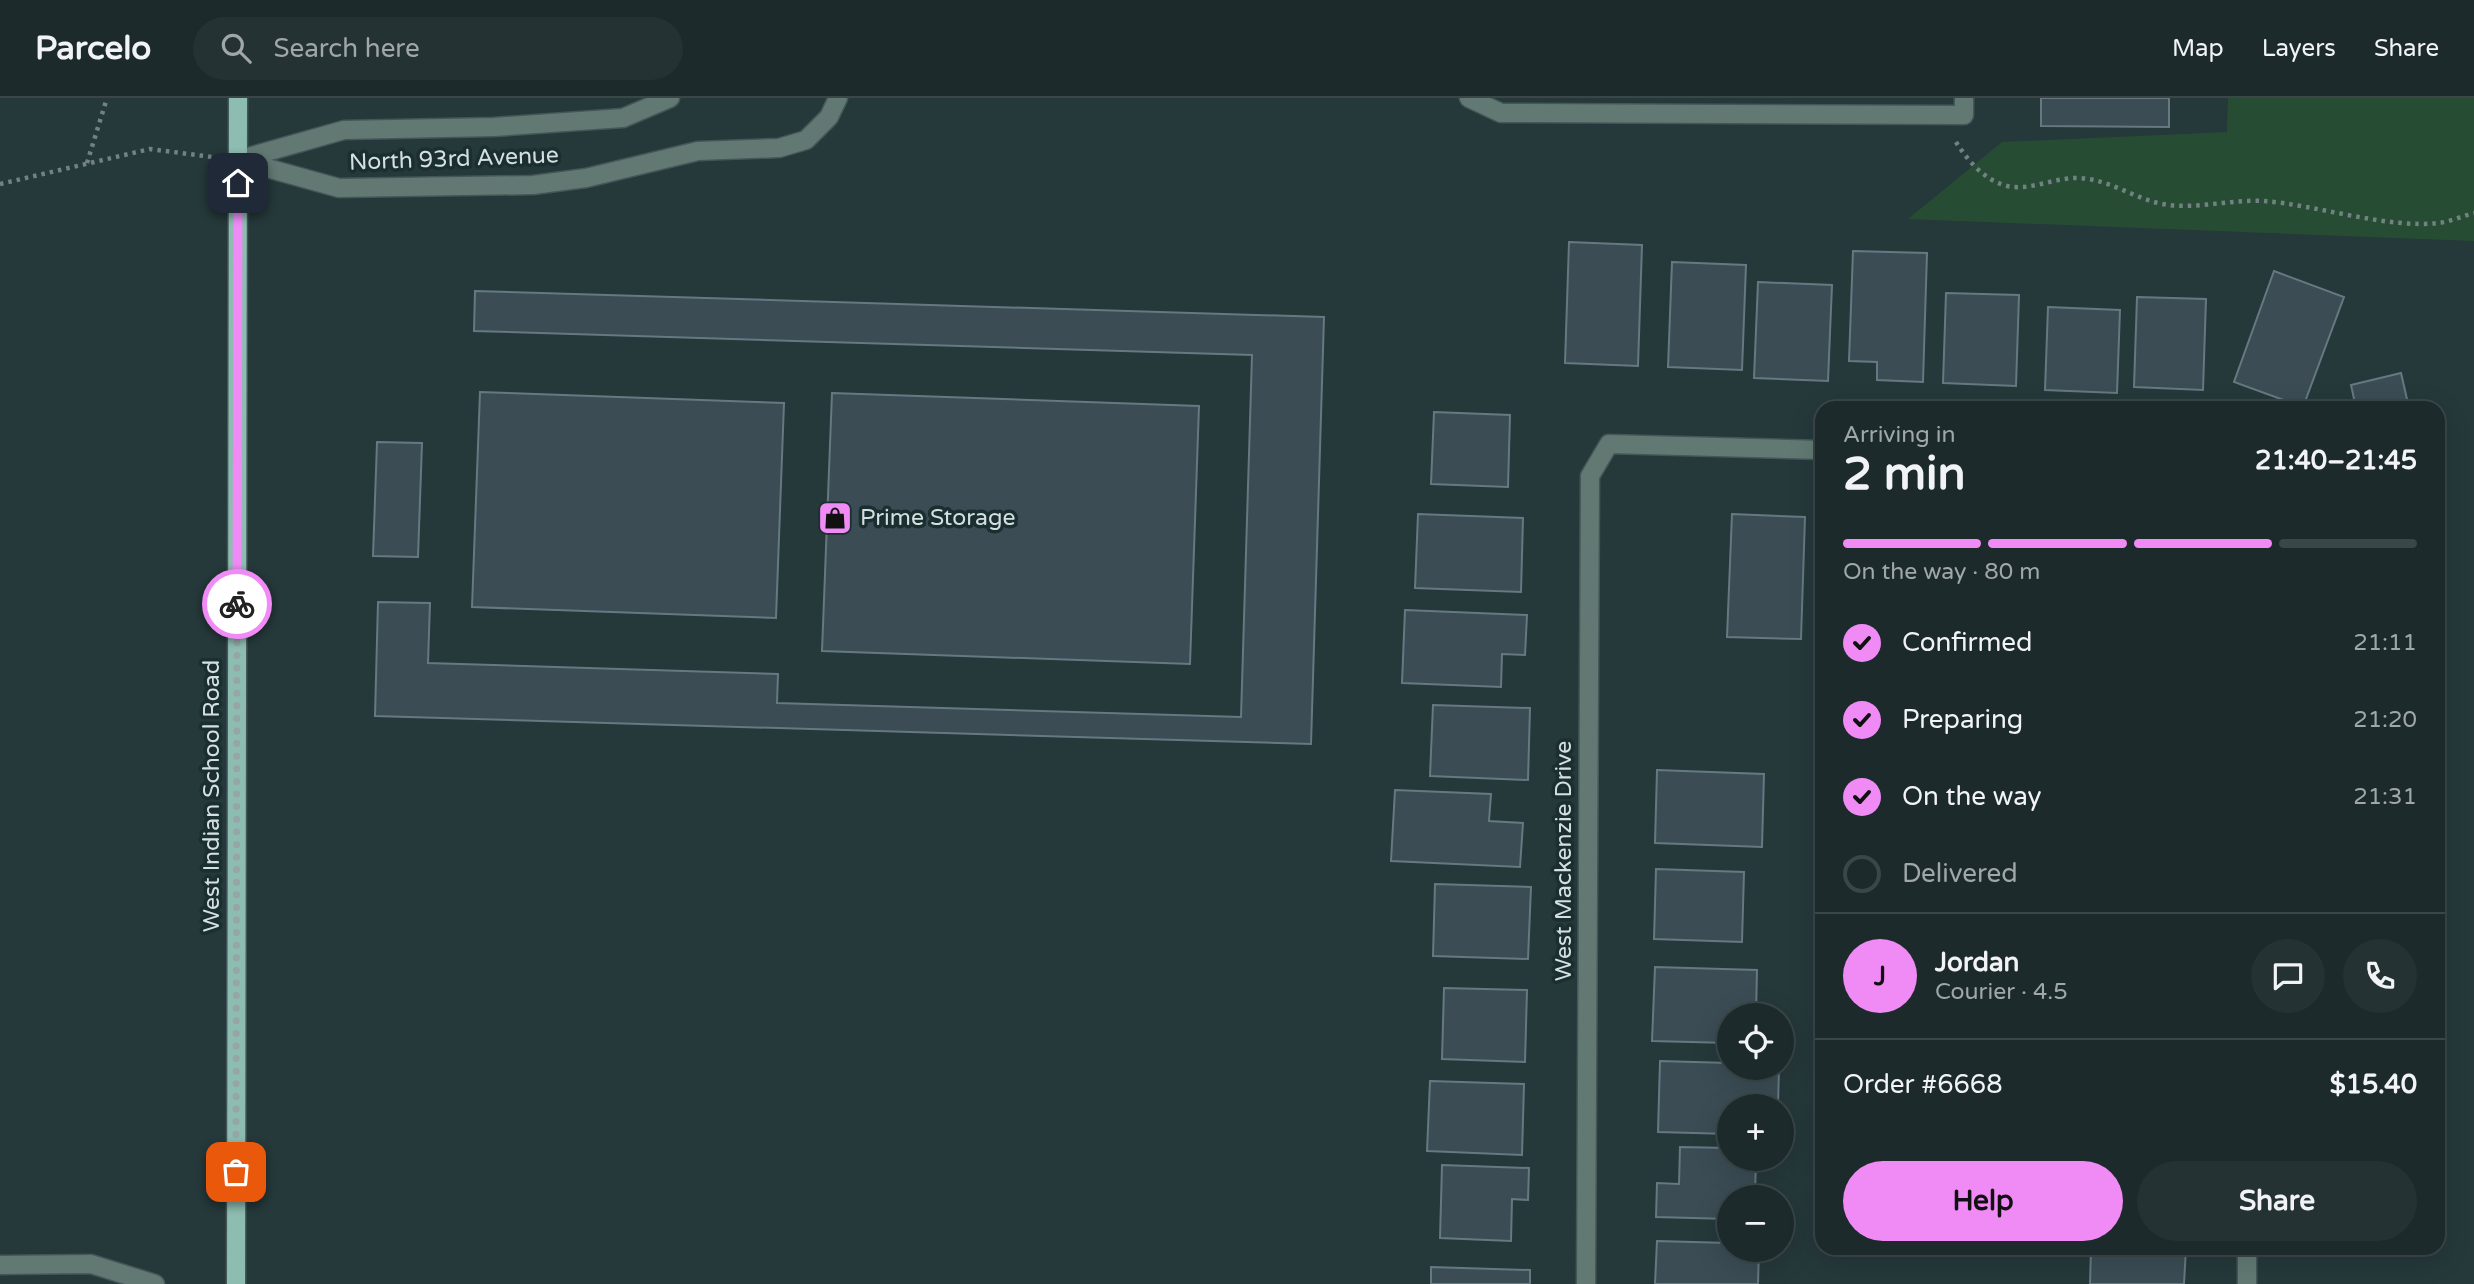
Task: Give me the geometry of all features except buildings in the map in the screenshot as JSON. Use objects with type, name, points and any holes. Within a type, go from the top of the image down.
[{"type":"main road","name":"West Indian School Road","points":[[236,1284],[238,98]]},
{"type":"street","name":"North 93rd Avenue","points":[[238,160],[344,130],[494,127],[623,118],[670,98]]},
{"type":"street","name":"North 93rd Avenue","points":[[238,160],[339,188],[533,185],[586,178],[698,151],[779,148],[806,139],[829,117],[838,98]]},
{"type":"street","points":[[1469,98],[1501,113],[1964,106]]},
{"type":"street","name":"West Mackenzie Drive","points":[[1587,1284],[1590,476],[1609,444],[1815,450]]},
{"type":"street","points":[[2247,1255],[2247,1284]]},
{"type":"street","points":[[0,1265],[91,1264],[155,1284]]},
{"type":"path","points":[[87,164],[107,98]]},
{"type":"path","points":[[1964,106],[1954,139],[1968,161],[1988,177],[2006,186],[2023,188],[2076,178],[2102,182],[2163,204],[2183,206],[2260,201],[2307,205],[2417,223],[2439,223],[2474,213]]},
{"type":"path","points":[[0,184],[150,149],[238,160]]},
{"type":"green space","points":[[2228,98],[2474,98],[2474,241],[1908,219],[2002,142],[2227,132]]},
{"type":"way so far","points":[[236,1172],[237,604]]},
{"type":"place","name":"Prime Storage","points":[[835,518]]},
{"type":"route","points":[[237,604],[238,183]]}]
